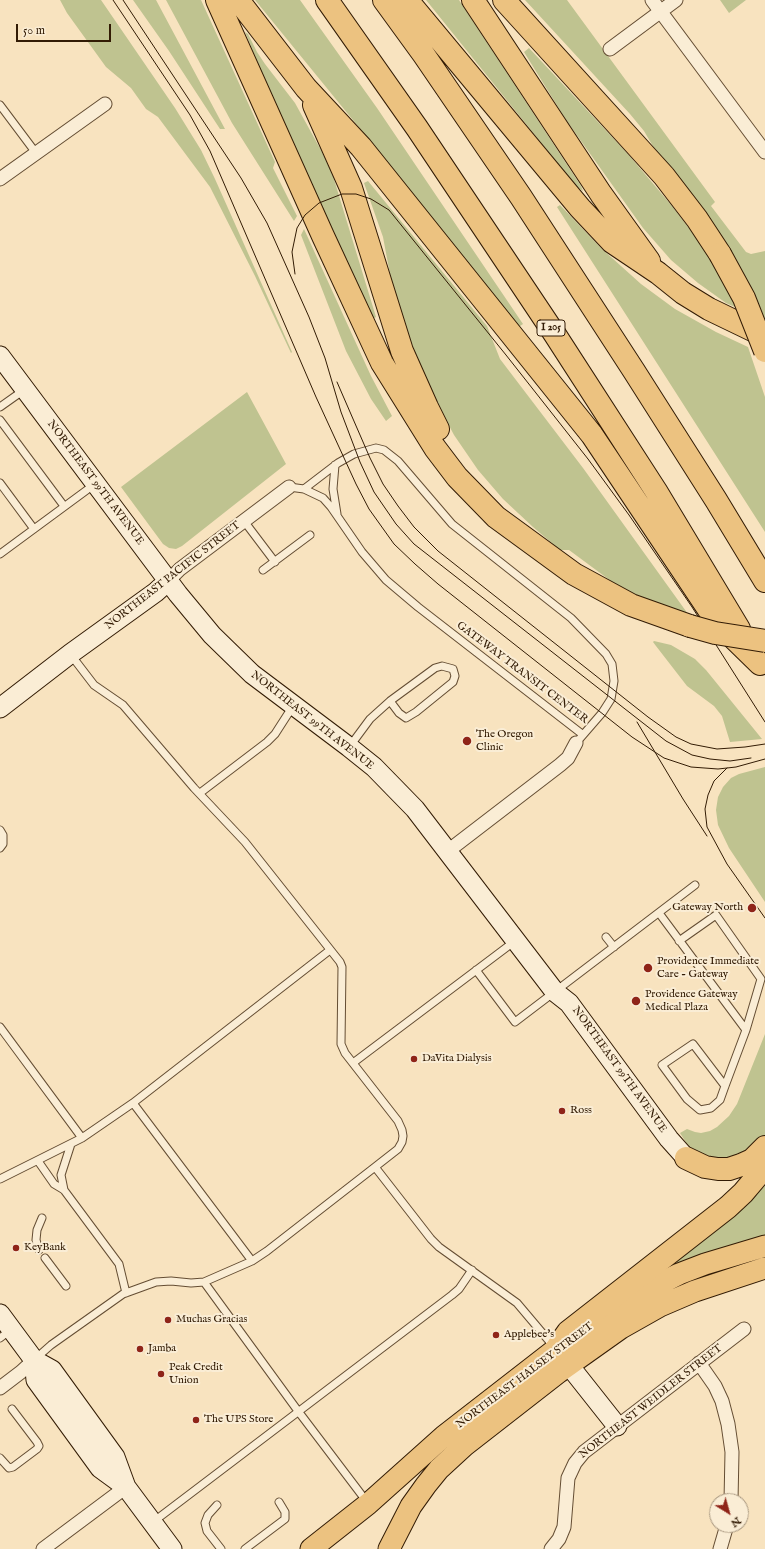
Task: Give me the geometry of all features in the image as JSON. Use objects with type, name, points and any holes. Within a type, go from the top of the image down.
[{"type":"highway","points":[[218,0],[323,236],[382,363],[435,448],[457,477],[496,517],[524,538],[574,574],[631,605],[690,626],[715,633],[765,641]]},
{"type":"highway","points":[[238,0],[306,88],[361,147],[592,435],[717,622],[763,668]]},
{"type":"highway","name":"I 205","points":[[327,0],[417,128],[554,333],[656,491],[763,668]]},
{"type":"highway","points":[[384,0],[424,55],[534,217],[716,500],[765,581]]},
{"type":"highway","points":[[407,0],[580,208],[612,242],[658,273],[683,293],[708,308],[765,336]]},
{"type":"highway","points":[[473,0],[601,194],[658,273]]},
{"type":"highway","points":[[504,0],[664,176],[697,219],[720,254],[744,298],[765,351]]},
{"type":"highway","points":[[306,88],[351,188],[402,351],[427,407],[442,436],[457,459],[490,501],[524,538]]},
{"type":"highway","points":[[686,1158],[705,1167],[729,1169],[752,1160],[765,1147]]},
{"type":"highway","points":[[563,1357],[568,1332],[728,1207],[743,1193],[765,1167]]},
{"type":"main road","name":"NORTHEAST HALSEY STREET","points":[[389,1549],[411,1506],[426,1484],[452,1457],[485,1430],[563,1357],[574,1339],[626,1302],[663,1282],[705,1264],[765,1246]]},
{"type":"main road","name":"NORTHEAST HALSEY STREET","points":[[311,1549],[368,1504],[444,1436],[563,1357],[621,1328],[660,1306],[695,1291],[765,1268]]},
{"type":"street","points":[[652,0],[765,152]]},
{"type":"street","points":[[610,49],[676,0]]},
{"type":"street","points":[[0,179],[105,104]]},
{"type":"street","name":"NORTHEAST 99TH AVENUE","points":[[0,356],[193,613],[252,674],[349,747],[374,768],[416,809],[554,992],[569,1003],[669,1139],[686,1158]]},
{"type":"street","name":"NORTHEAST PACIFIC STREET","points":[[0,708],[70,654],[156,592],[180,569],[288,487]]},
{"type":"street","points":[[448,851],[560,765],[568,758],[579,739]]},
{"type":"street","points":[[0,1314],[6,1334],[34,1360],[36,1380],[100,1468],[126,1487],[172,1549]]},
{"type":"street","name":"NORTHEAST WEIDLER STREET","points":[[551,1549],[559,1539],[564,1527],[568,1478],[575,1463],[584,1452],[744,1328]]},
{"type":"street","points":[[563,1357],[617,1426]]},
{"type":"street","points":[[0,1388],[34,1360]]},
{"type":"street","points":[[699,1363],[715,1386],[722,1401],[728,1424],[732,1458],[731,1493]]},
{"type":"street","points":[[43,1549],[126,1487]]},
{"type":"street","points":[[720,1549],[725,1533]]},
{"type":"lane","points":[[0,105],[36,153]]},
{"type":"lane","points":[[0,407],[25,389]]},
{"type":"lane","points":[[0,420],[64,506]]},
{"type":"lane","name":"GATEWAY TRANSIT CENTER","points":[[288,487],[304,489],[322,498],[337,516],[362,552],[386,580],[579,739],[602,713],[611,699],[614,681],[612,664],[606,654],[571,618],[452,524],[391,455],[384,450],[376,448],[349,456],[304,489]]},
{"type":"lane","name":"GATEWAY TRANSIT CENTER","points":[[335,465],[333,489],[337,516]]},
{"type":"lane","points":[[0,483],[34,529]]},
{"type":"lane","points":[[0,554],[95,484]]},
{"type":"lane","points":[[244,521],[276,562]]},
{"type":"lane","points":[[263,570],[276,562],[310,535]]},
{"type":"lane","points":[[34,1360],[51,1345],[108,1303],[126,1293],[156,1282],[204,1282],[252,1261],[376,1167],[398,1149],[402,1142],[402,1130],[398,1121],[345,1053],[341,1044],[342,967],[340,962],[261,861],[123,705],[94,685],[70,654]]},
{"type":"lane","points":[[349,747],[370,719],[390,701],[412,684],[435,668],[442,666],[453,669],[455,676],[453,682],[416,712],[406,718],[399,713],[390,701]]},
{"type":"lane","points":[[200,793],[267,742],[275,734],[294,706]]},
{"type":"lane","points":[[0,830],[4,835],[3,844],[0,848]]},
{"type":"lane","points":[[476,970],[515,1022],[695,885]]},
{"type":"lane","points":[[659,913],[746,1030]]},
{"type":"lane","points":[[680,941],[716,915],[761,978],[746,1030],[720,1100],[711,1108],[700,1110],[687,1099],[662,1065],[693,1044],[725,1086]]},
{"type":"lane","points":[[606,937],[614,947]]},
{"type":"lane","points":[[353,1063],[515,941]]},
{"type":"lane","points":[[0,1179],[82,1138],[133,1102],[330,950]]},
{"type":"lane","points":[[0,1027],[82,1138]]},
{"type":"lane","points":[[133,1102],[252,1261]]},
{"type":"lane","points":[[64,1190],[61,1175],[71,1144]]},
{"type":"lane","points":[[38,1161],[54,1184],[64,1190],[119,1264],[126,1293]]},
{"type":"lane","points":[[376,1167],[431,1239],[439,1247],[517,1303],[563,1357]]},
{"type":"lane","points":[[39,1250],[36,1240],[37,1230],[42,1218]]},
{"type":"lane","points":[[45,1258],[66,1286]]},
{"type":"lane","points":[[153,1523],[452,1295],[459,1289],[472,1270]]},
{"type":"lane","points":[[204,1282],[298,1412],[368,1504]]},
{"type":"lane","points":[[0,1458],[9,1468],[13,1467],[37,1450],[39,1446],[12,1409]]},
{"type":"lane","points":[[245,1549],[284,1519],[285,1512],[279,1502]]},
{"type":"lane","points":[[217,1505],[206,1518],[205,1527],[221,1549]]},
{"type":"green space","points":[[60,0],[101,0],[175,108],[201,150],[215,179],[292,352],[291,353],[255,276],[210,187],[158,117],[146,109],[131,88],[106,67],[67,13]]},
{"type":"green space","points":[[133,0],[156,0],[225,129],[220,129],[169,51]]},
{"type":"green space","points":[[166,0],[201,0],[275,162],[273,168],[297,216],[294,221],[232,123]]},
{"type":"green space","points":[[255,0],[300,0],[377,108],[523,324],[517,328],[410,190]]},
{"type":"green space","points":[[426,0],[459,0],[583,191],[576,186]]},
{"type":"green space","points":[[525,0],[567,0],[715,202],[711,206],[746,252],[751,254],[765,251],[765,326],[673,172],[654,148],[644,131]]},
{"type":"green space","points":[[720,0],[746,0],[729,13]]},
{"type":"green space","points":[[245,32],[248,34],[265,64],[295,103],[322,152],[333,176],[376,317],[373,319],[270,93]]},
{"type":"green space","points":[[529,48],[628,154],[672,206],[705,249],[737,305],[735,307],[726,303],[698,283],[671,260],[643,228],[566,120],[524,52]]},
{"type":"green space","points":[[368,181],[487,326],[500,359],[583,468],[688,614],[652,604],[615,584],[569,550],[560,550],[503,499],[478,470],[454,435],[426,382],[392,285],[383,237],[364,183]]},
{"type":"green space","points":[[560,205],[601,248],[641,284],[675,309],[716,332],[748,347],[765,397],[765,532],[557,207]]},
{"type":"green space","points":[[304,229],[371,376],[392,416],[386,421],[371,399],[346,351],[301,235]]},
{"type":"green space","points":[[247,392],[286,464],[182,546],[176,549],[169,548],[163,544],[121,487]]},
{"type":"green space","points":[[653,642],[671,645],[695,659],[706,670],[762,739],[730,742],[722,716],[714,706],[687,686]]},
{"type":"green space","points":[[765,767],[765,902],[729,848],[718,825],[716,810],[718,797],[723,787],[731,778],[739,774]]},
{"type":"green space","points":[[765,1034],[765,1137],[743,1155],[720,1161],[695,1151],[687,1144],[680,1133],[687,1129],[701,1133],[710,1131],[729,1116],[737,1104]]},
{"type":"green space","points":[[765,1184],[765,1237],[658,1275],[759,1191]]},
{"type":"tram line","points":[[113,0],[190,115],[210,151],[316,397],[356,484],[369,509],[394,544],[438,584],[632,737],[664,758],[691,767],[718,769],[736,767],[765,759]]},
{"type":"tram line","points":[[123,0],[241,178],[267,223],[309,317],[325,358],[341,412],[360,462],[374,492],[396,524],[414,544],[666,741],[692,755],[710,759],[730,761],[751,758]]},
{"type":"tram line","points":[[295,274],[292,252],[297,228],[305,215],[319,203],[342,194],[356,194],[371,199],[389,210],[588,459],[629,515],[692,607],[765,722]]},
{"type":"tram line","points":[[337,382],[383,484],[414,527],[438,551],[648,717],[676,737],[691,744],[717,749],[765,744]]},
{"type":"tram line","points":[[637,722],[707,836]]},
{"type":"tram line","points":[[727,768],[714,781],[708,795],[705,809],[707,827],[727,864],[765,918]]},
{"type":"place","name":"The Oregon Clinic","points":[[467,741]]},
{"type":"place","name":"Gateway North","points":[[752,908]]},
{"type":"place","name":"Providence Immediate Care - Gateway","points":[[648,968]]},
{"type":"place","name":"Providence Gateway Medical Plaza","points":[[636,1001]]},
{"type":"place","name":"DaVita Dialysis","points":[[414,1059]]},
{"type":"place","name":"Ross","points":[[562,1111]]},
{"type":"place","name":"KeyBank","points":[[16,1248]]},
{"type":"place","name":"Muchas Gracias","points":[[168,1320]]},
{"type":"place","name":"Applebee's","points":[[496,1335]]},
{"type":"place","name":"Jamba","points":[[140,1349]]},
{"type":"place","name":"Peak Credit Union","points":[[161,1374]]},
{"type":"place","name":"The UPS Store","points":[[196,1420]]}]
